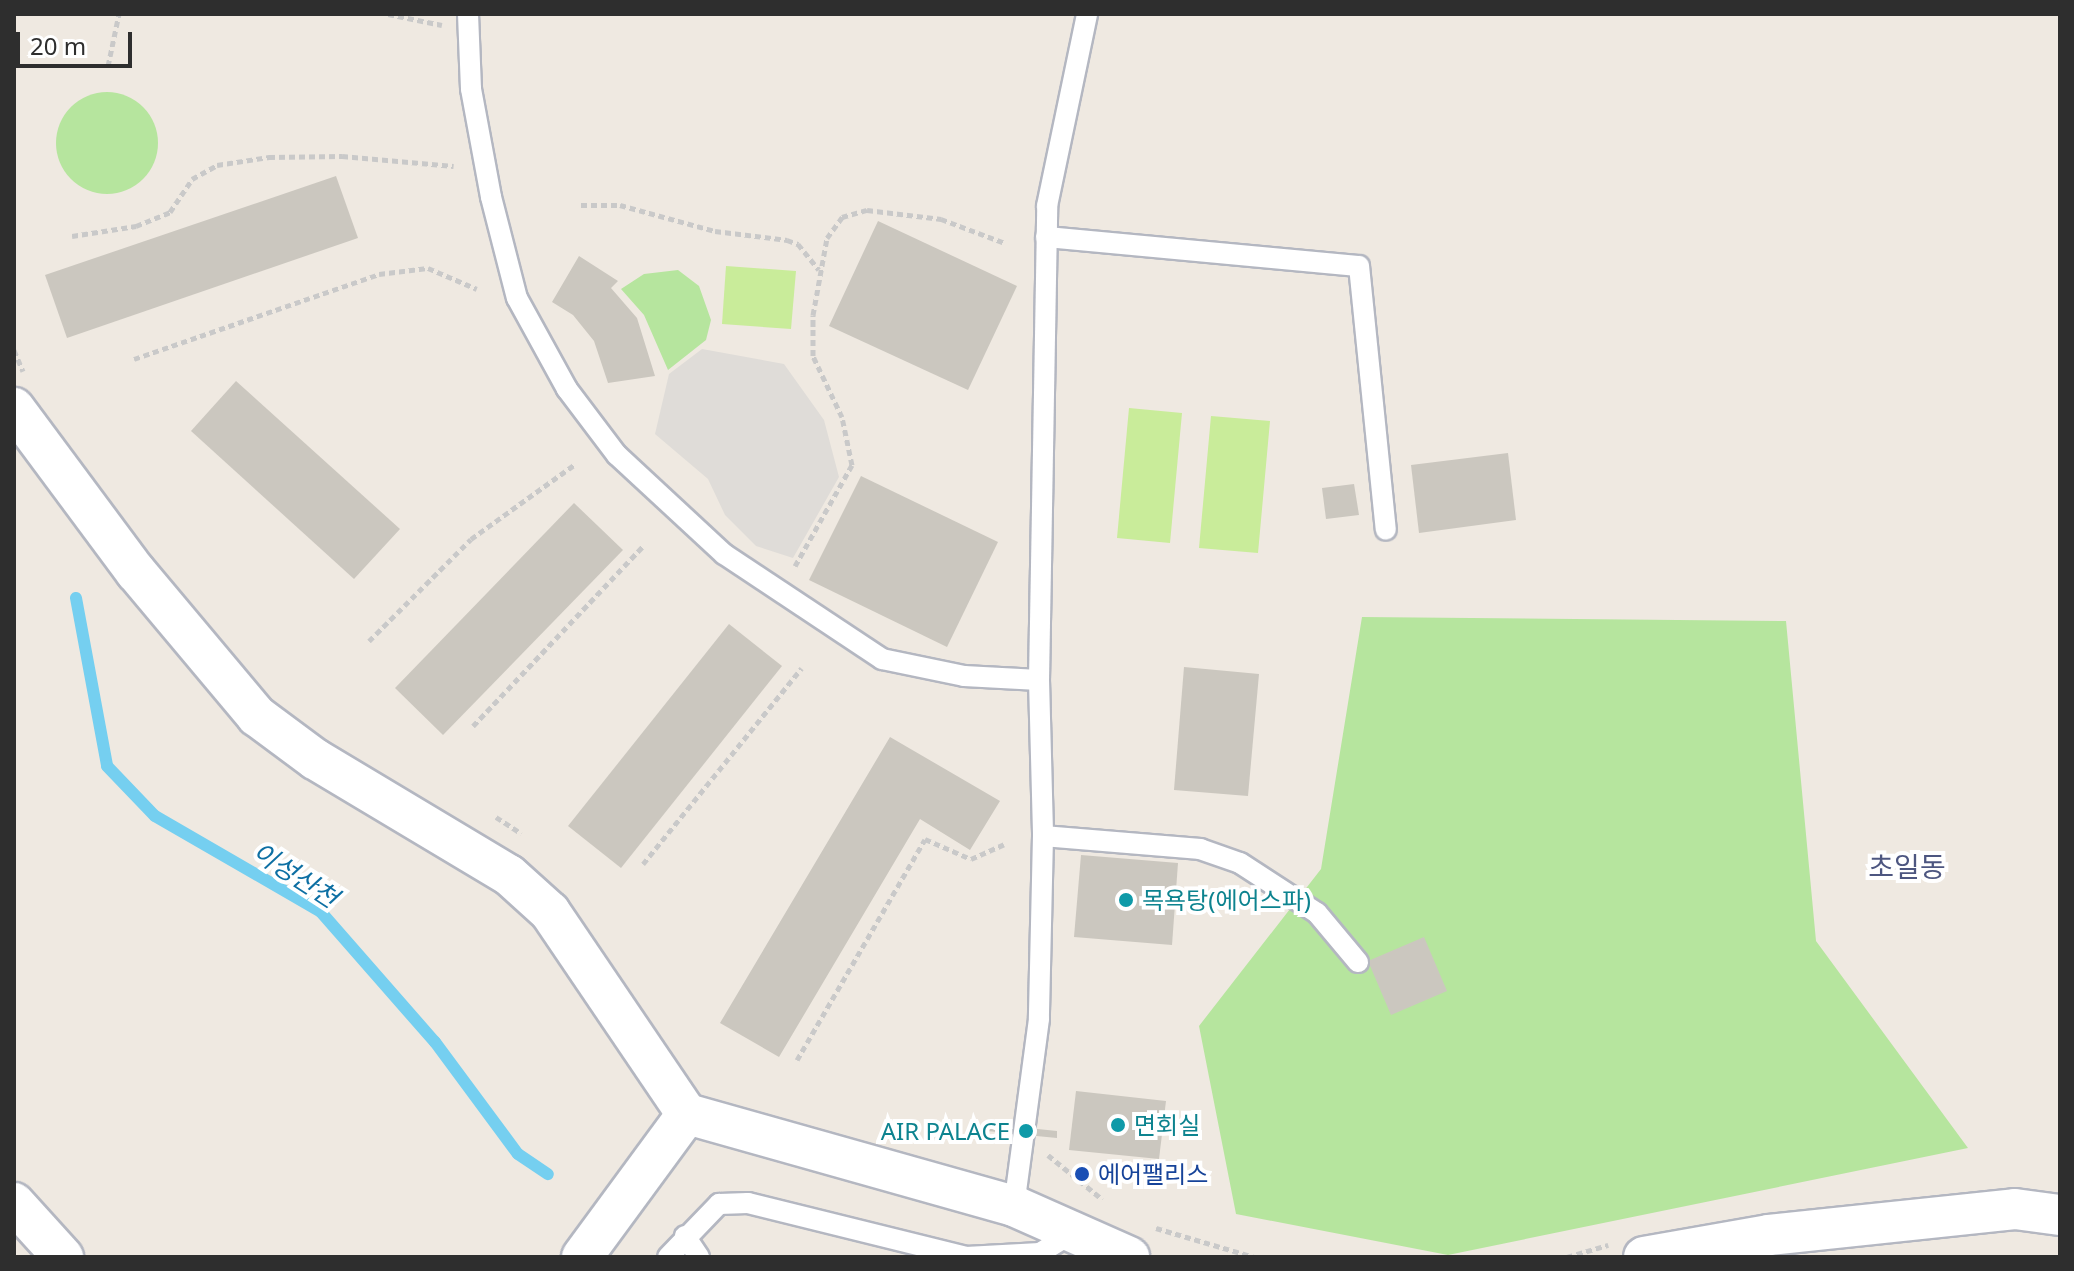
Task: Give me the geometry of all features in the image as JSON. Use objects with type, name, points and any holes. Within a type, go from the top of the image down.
[{"type":"street","points":[[14,408],[136,572],[257,716],[315,759],[509,875],[550,912],[687,1114],[1014,1206],[1071,1234],[1139,1242]]},
{"type":"street","points":[[582,1257],[687,1114]]},
{"type":"street","points":[[14,1203],[63,1257]]},
{"type":"street","points":[[1644,1257],[1769,1235],[2015,1209],[2060,1215]]},
{"type":"lane","points":[[468,14],[471,89],[491,197],[517,298],[567,389],[617,455],[724,554],[882,659],[964,676],[1039,680]]},
{"type":"lane","points":[[1014,1206],[1039,1019],[1043,836],[1039,680],[1047,206],[1087,14]]},
{"type":"lane","points":[[1046,237],[1359,266],[1386,530]]},
{"type":"lane","points":[[1043,836],[1200,849],[1240,863],[1317,913],[1358,962]]},
{"type":"lane","points":[[668,1257],[719,1204],[748,1203],[966,1257],[1040,1253],[1071,1234]]},
{"type":"lane","points":[[685,1236],[699,1257]]},
{"type":"path","points":[[108,66],[119,14]]},
{"type":"path","points":[[388,14],[447,26]]},
{"type":"path","points":[[72,236],[136,226],[170,212],[192,179],[217,165],[269,157],[342,156],[454,166]]},
{"type":"path","points":[[581,205],[620,205],[715,231],[787,240],[798,244],[819,271]]},
{"type":"path","points":[[789,578],[852,465],[842,417],[813,356],[819,271],[827,238],[842,217],[867,210],[941,219],[1005,243]]},
{"type":"path","points":[[134,359],[379,274],[428,268],[477,289]]},
{"type":"path","points":[[369,641],[471,539],[574,465]]},
{"type":"path","points":[[473,726],[644,545]]},
{"type":"path","points":[[643,864],[802,668]]},
{"type":"path","points":[[797,1060],[925,839],[971,859],[1004,844]]},
{"type":"path","points":[[1020,1152],[1054,1157],[1111,1206]]},
{"type":"path","points":[[1139,1242],[1254,1257]]},
{"type":"green space","points":[[107,92],[126,96],[143,107],[154,124],[158,143],[154,162],[143,179],[126,190],[107,194],[88,190],[71,179],[60,162],[56,143],[60,124],[71,107],[88,96]]},
{"type":"green space","points":[[726,266],[796,271],[791,329],[722,324]]},
{"type":"green space","points":[[678,270],[699,286],[711,320],[706,340],[668,370],[644,315],[621,289],[644,274]]},
{"type":"green space","points":[[1129,408],[1182,413],[1170,543],[1117,538]]},
{"type":"green space","points":[[1211,416],[1270,421],[1258,553],[1199,548]]},
{"type":"green space","points":[[1362,617],[1786,621],[1816,941],[1968,1148],[1448,1255],[1236,1214],[1199,1026],[1321,869]]},
{"type":"shaded area","points":[[702,349],[784,364],[824,420],[839,477],[793,558],[756,546],[725,515],[708,479],[655,434],[669,374]]},
{"type":"building","points":[[336,176],[358,238],[67,338],[45,275]]},
{"type":"building","points":[[878,221],[1017,286],[968,390],[829,326]]},
{"type":"building","points":[[579,256],[618,281],[611,288],[637,318],[655,376],[608,383],[594,341],[573,315],[552,302]]},
{"type":"building","points":[[236,381],[400,529],[354,579],[191,431]]},
{"type":"building","points":[[1508,453],[1516,520],[1419,533],[1411,465]]},
{"type":"building","points":[[861,476],[998,542],[947,647],[809,580]]},
{"type":"building","points":[[1354,484],[1359,515],[1326,519],[1322,488]]},
{"type":"building","points":[[574,503],[623,550],[443,735],[395,688]]},
{"type":"building","points":[[729,624],[782,666],[621,868],[568,826]]},
{"type":"building","points":[[1184,667],[1259,674],[1248,796],[1174,790]]},
{"type":"building","points":[[890,737],[1000,801],[970,850],[920,819],[779,1057],[720,1023]]},
{"type":"building","name":"목욕탕(에어스파)","points":[[1081,855],[1178,863],[1172,945],[1074,937]]},
{"type":"building","points":[[1424,937],[1447,991],[1391,1015],[1368,961]]},
{"type":"building","name":"면회실","points":[[1076,1091],[1166,1101],[1159,1159],[1069,1150]]},
{"type":"building","name":"AIR PALACE","points":[[988,1124],[1057,1131],[1057,1138],[987,1131]]},
{"type":"waterway","name":"이성산천","points":[[76,598],[107,766],[155,816],[321,912],[435,1042],[518,1154],[548,1174]]},
{"type":"place","name":"목욕탕(에어스파)","points":[[1126,900]]},
{"type":"place","name":"면회실","points":[[1118,1125]]},
{"type":"place","name":"AIR PALACE","points":[[1026,1131]]},
{"type":"place","name":"에어팰리스","points":[[1082,1174]]},
{"type":"district","name":"초일동","points":[[1907,866]]}]
